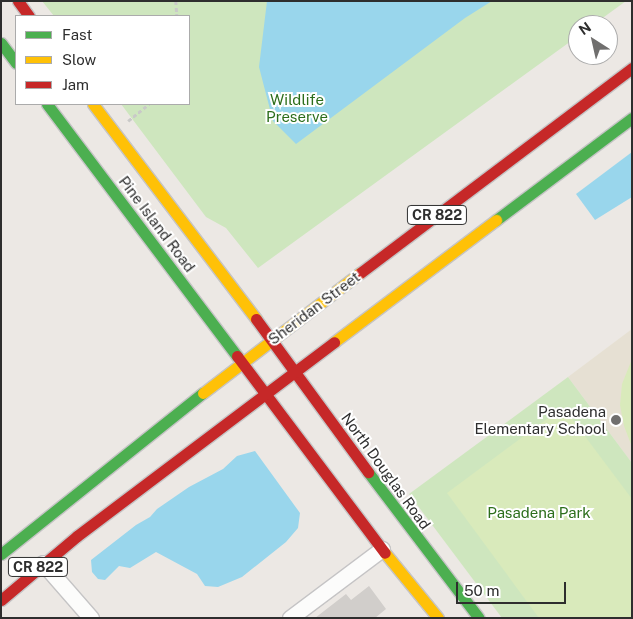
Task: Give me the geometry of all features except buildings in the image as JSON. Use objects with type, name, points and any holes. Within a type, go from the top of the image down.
[{"type":"main road","points":[[18,1],[28,15]]},
{"type":"main road","points":[[1,43],[15,62]]},
{"type":"main road","name":"Sheridan Street","points":[[1,554],[243,361],[632,68]]},
{"type":"main road","name":"Pine Island Road","points":[[48,105],[243,361]]},
{"type":"main road","name":"Pine Island Road","points":[[94,105],[272,340]]},
{"type":"main road","name":"CR 822","points":[[1,600],[42,563],[632,118]]},
{"type":"main road","name":"North Douglas Road","points":[[272,340],[411,531],[478,618]]},
{"type":"main road","points":[[243,361],[382,549],[438,618]]},
{"type":"street","points":[[290,618],[382,549]]},
{"type":"street","points":[[42,563],[91,618]]},
{"type":"path","points":[[176,1],[176,15]]},
{"type":"path","points":[[128,121],[148,105]]},
{"type":"shaded area","name":"Pasadena Elementary School","points":[[632,329],[632,463],[568,377]]},
{"type":"green space","name":"Wildlife Preserve","points":[[42,1],[626,1],[607,15],[568,15],[568,43],[258,268],[226,228],[206,217],[122,105],[190,105],[190,15],[53,15]]},
{"type":"green space","points":[[632,359],[632,447],[624,426],[620,405],[622,384]]},
{"type":"green space","name":"Pasadena Park","points":[[568,377],[632,463],[632,618],[502,618],[409,494]]},
{"type":"green space","name":"Pasadena Park","points":[[563,407],[632,499],[632,618],[539,618],[447,493]]},
{"type":"water","points":[[267,1],[492,1],[465,18],[296,144],[273,121],[259,67]]},
{"type":"water","points":[[632,152],[632,197],[595,220],[576,194]]},
{"type":"water","points":[[255,451],[300,513],[298,528],[286,542],[242,577],[218,587],[205,586],[197,574],[156,552],[130,568],[119,566],[105,580],[98,579],[92,572],[91,560],[136,525],[150,517],[157,509],[189,487],[223,469],[237,456]]},
{"type":"traffic: fast","points":[[1,43],[15,62]]},
{"type":"traffic: fast","points":[[48,105],[237,356]]},
{"type":"traffic: fast","points":[[496,220],[632,118]]},
{"type":"traffic: fast","points":[[1,554],[203,393]]},
{"type":"traffic: fast","points":[[368,472],[479,618]]},
{"type":"traffic: slow","points":[[94,105],[256,319]]},
{"type":"traffic: slow","points":[[334,342],[496,220]]},
{"type":"traffic: slow","points":[[203,393],[360,273]]},
{"type":"traffic: slow","points":[[385,553],[438,618]]},
{"type":"traffic: jam","points":[[18,1],[28,15]]},
{"type":"traffic: jam","points":[[360,273],[632,68]]},
{"type":"traffic: jam","points":[[256,319],[368,472]]},
{"type":"traffic: jam","points":[[1,600],[77,536],[334,342]]},
{"type":"traffic: jam","points":[[237,356],[385,553]]},
{"type":"place","name":"Pasadena Elementary School","points":[[616,420]]}]
